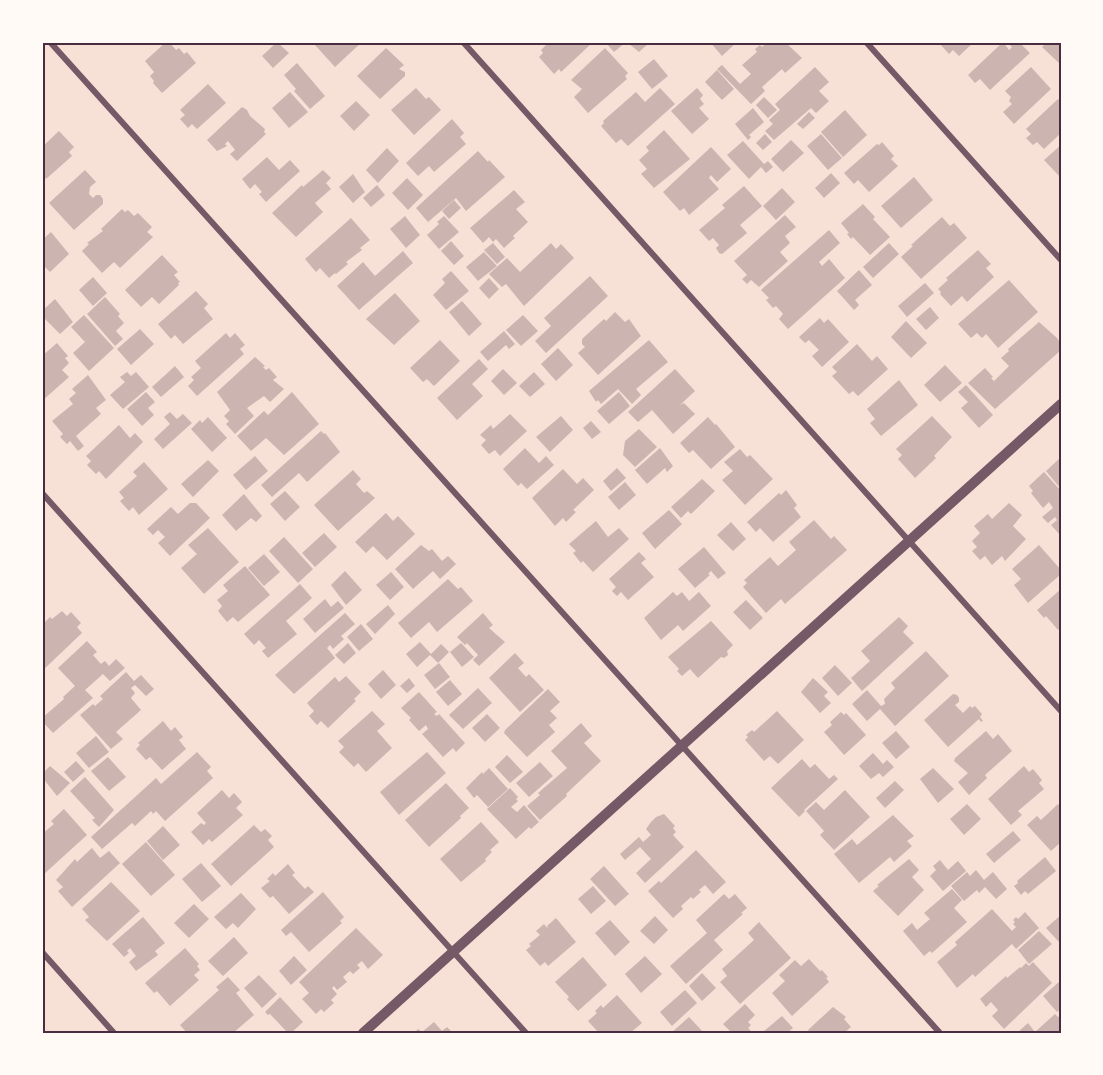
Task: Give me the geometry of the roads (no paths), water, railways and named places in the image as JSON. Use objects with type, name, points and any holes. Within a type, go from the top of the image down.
[{"type":"street","points":[[51,42],[940,1033]]},
{"type":"street","points":[[463,42],[1061,711]]},
{"type":"street","points":[[866,42],[1061,260]]},
{"type":"street","points":[[363,1033],[1061,404]]},
{"type":"street","points":[[42,493],[526,1033]]},
{"type":"street","points":[[42,952],[114,1033]]}]
